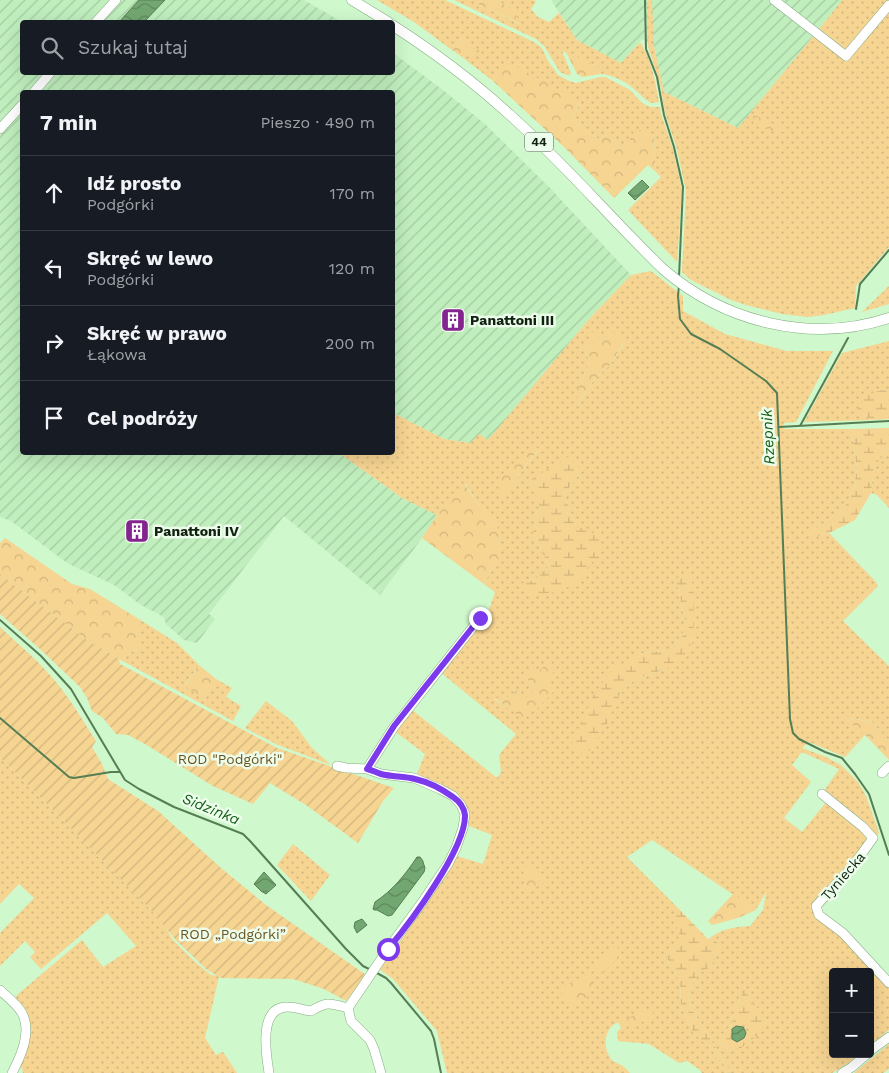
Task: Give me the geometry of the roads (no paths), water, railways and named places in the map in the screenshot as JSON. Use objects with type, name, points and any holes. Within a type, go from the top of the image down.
[{"type":"main road","points":[[352,0],[385,20]]},
{"type":"main road","name":"44","points":[[395,27],[464,76],[510,115],[671,276],[705,299],[760,322],[810,329],[855,326],[889,318]]},
{"type":"street","points":[[98,20],[116,0]]},
{"type":"street","points":[[774,0],[843,60],[888,11]]},
{"type":"street","points":[[36,90],[49,75]]},
{"type":"street","points":[[0,129],[20,109]]},
{"type":"street","points":[[367,769],[394,726],[480,618]]},
{"type":"street","points":[[336,766],[367,769],[381,774],[414,778],[453,796],[461,805],[465,814],[463,828],[448,864],[348,1008],[351,1021],[370,1040],[381,1073]]},
{"type":"street","points":[[882,774],[889,766]]},
{"type":"street","name":"Tyniecka","points":[[822,794],[863,827],[873,838],[853,866],[816,906],[819,915],[843,933],[889,983]]},
{"type":"street","points":[[0,990],[21,1012],[25,1023],[26,1030],[21,1055],[12,1073]]},
{"type":"street","points":[[269,1073],[266,1046],[267,1022],[274,1011],[286,1006],[311,1011],[324,1004],[334,1004],[348,1008]]},
{"type":"street","points":[[874,1049],[889,1037]]},
{"type":"street","points":[[842,1073],[862,1058]]},
{"type":"water","points":[[139,0],[165,0],[146,20],[121,20]]},
{"type":"water","points":[[642,180],[649,187],[635,200],[628,193]]},
{"type":"water","points":[[417,857],[420,857],[423,861],[424,872],[392,915],[388,916],[374,910],[375,902],[398,882]]},
{"type":"water","points":[[264,872],[276,885],[266,894],[254,884]]},
{"type":"water","points":[[362,919],[367,925],[357,933],[354,927],[355,922]]},
{"type":"water","points":[[736,1026],[743,1027],[746,1033],[744,1038],[737,1042],[732,1039],[732,1029]]},
{"type":"waterway","name":"Rzepnik","points":[[645,0],[646,49],[657,77],[664,115],[674,147],[683,187],[679,277]]},
{"type":"waterway","points":[[856,309],[860,284],[889,250]]},
{"type":"waterway","name":"Rzepnik","points":[[679,285],[680,319],[691,334],[720,349],[766,381],[777,393],[790,719],[793,733],[799,739],[842,758],[855,774],[869,794],[889,855]]},
{"type":"waterway","points":[[800,426],[848,338]]},
{"type":"waterway","points":[[779,427],[889,421]]},
{"type":"waterway","name":"Sidzinka","points":[[0,620],[41,656],[71,689],[125,780],[174,807],[243,834],[346,949],[363,966],[371,970]]},
{"type":"waterway","points":[[0,718],[69,777],[120,772]]},
{"type":"waterway","name":"Sidzinka","points":[[375,972],[391,983],[431,1031],[441,1073]]},
{"type":"place","name":"Panattoni III","points":[[453,320]]},
{"type":"place","name":"Panattoni IV","points":[[137,531]]},
{"type":"park label","name":"ROD \"Podgórki\"","points":[[230,759]]},
{"type":"park label","name":"ROD „Podgórki”","points":[[233,934]]}]
